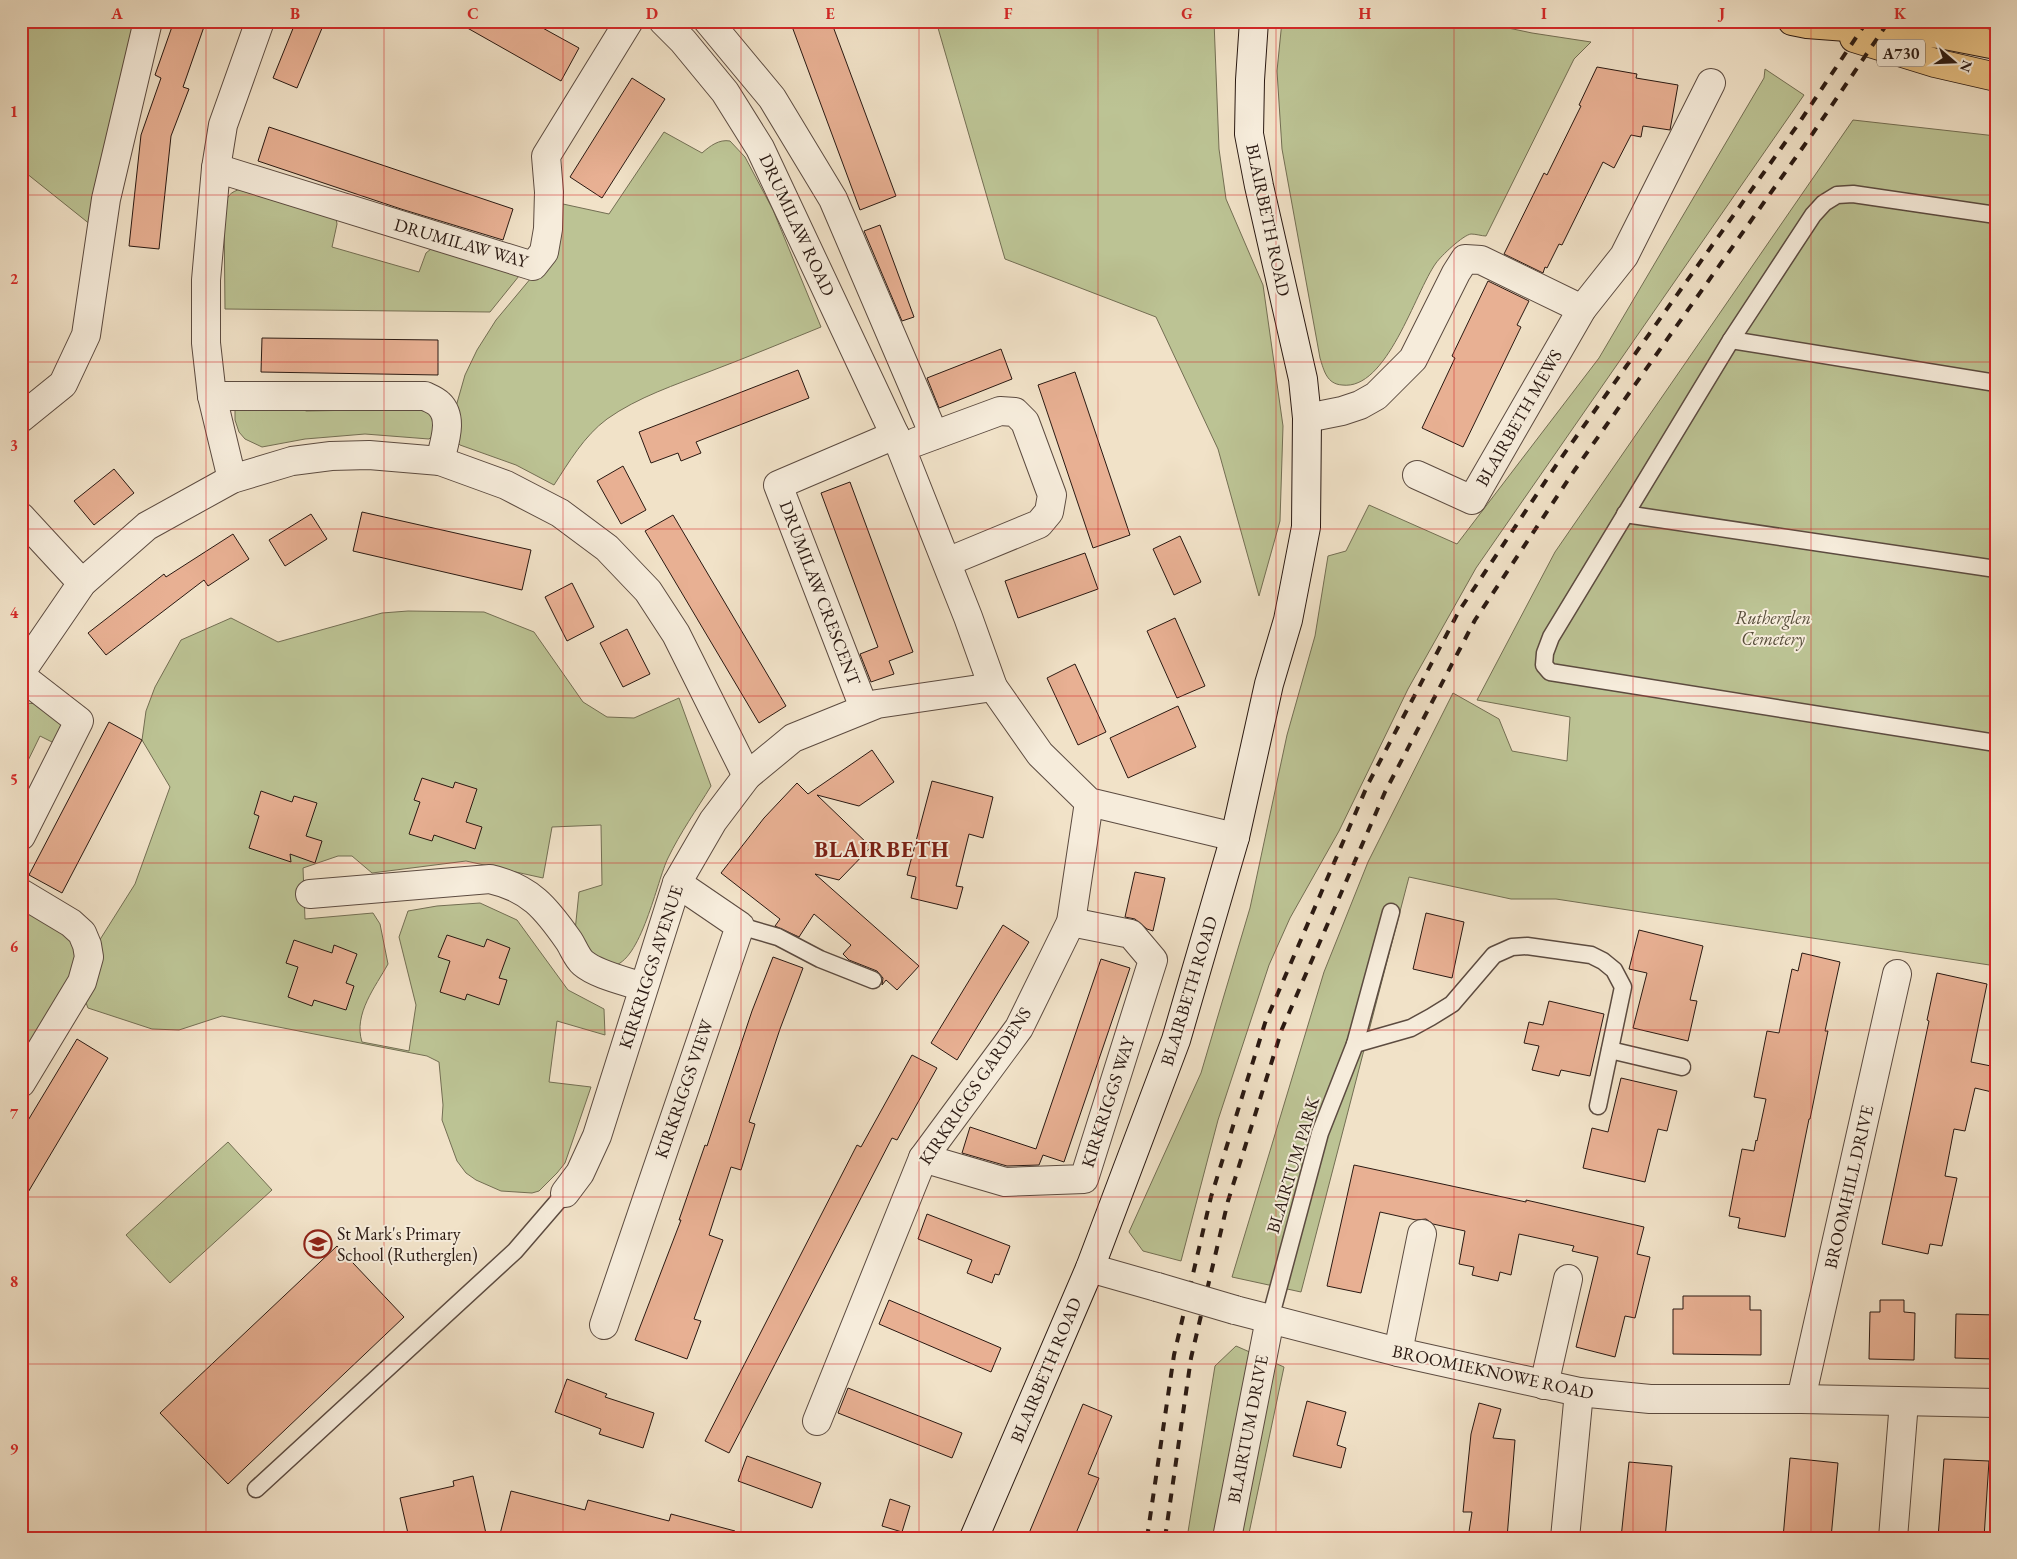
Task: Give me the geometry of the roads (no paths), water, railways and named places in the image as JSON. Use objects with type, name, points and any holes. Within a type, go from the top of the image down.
[{"type":"main road","name":"A730","points":[[1800,23],[1940,34],[1996,45]]},
{"type":"main road","name":"A730","points":[[1800,23],[1936,63],[1996,77]]},
{"type":"street","points":[[27,404],[64,384],[86,335],[106,199],[148,21]]},
{"type":"street","points":[[232,478],[212,396],[206,343],[206,280],[216,168],[224,125],[260,21]]},
{"type":"street","name":"DRUMILAW ROAD","points":[[663,21],[683,41],[724,92],[760,148],[898,442],[947,562],[993,687],[1040,754],[1089,802]]},
{"type":"street","name":"DRUMILAW ROAD","points":[[708,21],[772,98],[833,199],[934,435]]},
{"type":"street","name":"BLAIRBETH ROAD","points":[[974,1538],[1090,1268],[1176,1040],[1235,837],[1269,684],[1288,620],[1306,527],[1307,418],[1302,379],[1249,134],[1254,21]]},
{"type":"street","name":"DRUMILAW WAY","points":[[216,168],[533,266],[544,252],[548,229],[549,192],[546,156],[620,24]]},
{"type":"street","name":"BLAIRBETH MEWS","points":[[1417,475],[1472,500],[1582,309],[1624,256],[1711,83]]},
{"type":"street","points":[[1307,418],[1342,412],[1360,405],[1376,396],[1413,359],[1456,273],[1465,259],[1481,260],[1582,309]]},
{"type":"street","points":[[212,396],[425,396],[438,403],[446,414],[446,430],[440,461]]},
{"type":"street","points":[[898,442],[934,435],[1000,411],[1015,412],[1025,422],[1052,496],[1049,512],[1039,524],[947,562]]},
{"type":"street","name":"DRUMILAW CRESCENT","points":[[864,708],[778,485],[898,442]]},
{"type":"street","points":[[21,836],[79,721],[21,674],[82,583],[147,526],[232,478],[292,461],[331,456],[369,455],[440,461],[506,485],[560,513],[607,548],[648,591],[676,634],[747,776]]},
{"type":"street","points":[[21,517],[82,583]]},
{"type":"street","name":"KIRKRIGGS AVENUE","points":[[565,1193],[580,1173],[597,1136],[677,883],[713,821],[747,776],[793,738],[864,708],[877,704],[993,687]]},
{"type":"street","points":[[1089,802],[1235,837]]},
{"type":"street","name":"KIRKRIGGS GARDENS","points":[[817,1421],[923,1158],[1019,1028],[1071,922],[1089,802]]},
{"type":"street","points":[[310,894],[490,879],[506,883],[537,900],[549,913],[583,963],[602,973],[643,988]]},
{"type":"street","points":[[677,883],[740,926]]},
{"type":"street","points":[[21,893],[71,923],[82,933],[89,957],[82,982],[21,1083]]},
{"type":"street","name":"KIRKRIGGS WAY","points":[[923,1158],[1005,1182],[1084,1179],[1153,960],[1131,934],[1071,922]]},
{"type":"street","name":"KIRKRIGGS VIEW","points":[[604,1324],[740,926]]},
{"type":"street","name":"BROOMHILL DRIVE","points":[[1801,1399],[1897,974]]},
{"type":"street","points":[[1398,1352],[1422,1234]]},
{"type":"street","name":"BROOMIEKNOWE ROAD","points":[[1090,1268],[1235,1310],[1398,1352],[1578,1392],[1650,1399],[1801,1399],[1996,1403]]},
{"type":"street","points":[[1544,1385],[1568,1279]]},
{"type":"street","name":"BLAIRTUM DRIVE","points":[[1227,1538],[1270,1319]]},
{"type":"street","points":[[1565,1538],[1578,1392]]},
{"type":"street","points":[[1893,1538],[1904,1402]]},
{"type":"lane","points":[[1996,215],[1853,194],[1837,195],[1824,203],[1813,216],[1731,340],[1625,514],[1551,637],[1545,653],[1544,665],[1550,672],[1996,743]]},
{"type":"lane","points":[[1731,340],[1996,383]]},
{"type":"lane","points":[[1625,514],[1996,570]]},
{"type":"lane","name":"BLAIRTUM PARK","points":[[1270,1319],[1320,1133],[1356,1044],[1391,912]]},
{"type":"lane","points":[[740,926],[778,937],[820,959],[873,980]]},
{"type":"lane","points":[[1356,1044],[1411,1028],[1431,1018],[1452,1004],[1494,955],[1512,947],[1527,946],[1591,955],[1603,961],[1614,970],[1623,987],[1598,1106]]},
{"type":"lane","points":[[1610,1050],[1682,1067]]},
{"type":"lane","points":[[256,1489],[515,1250],[565,1193]]},
{"type":"railway","points":[[1147,1538],[1174,1355],[1211,1197],[1265,1023],[1368,784],[1459,611],[1559,461],[1799,123],[1867,21]]},
{"type":"railway","points":[[1165,1538],[1191,1358],[1228,1201],[1282,1029],[1385,792],[1475,620],[1574,471],[1813,133],[1889,21]]},
{"type":"place","name":"St Mark's Primary School (Rutherglen)","points":[[318,1244]]},
{"type":"district","name":"BLAIRBETH","points":[[882,849]]},
{"type":"park label","name":"Rutherglen Cemetery","points":[[1773,628]]}]
